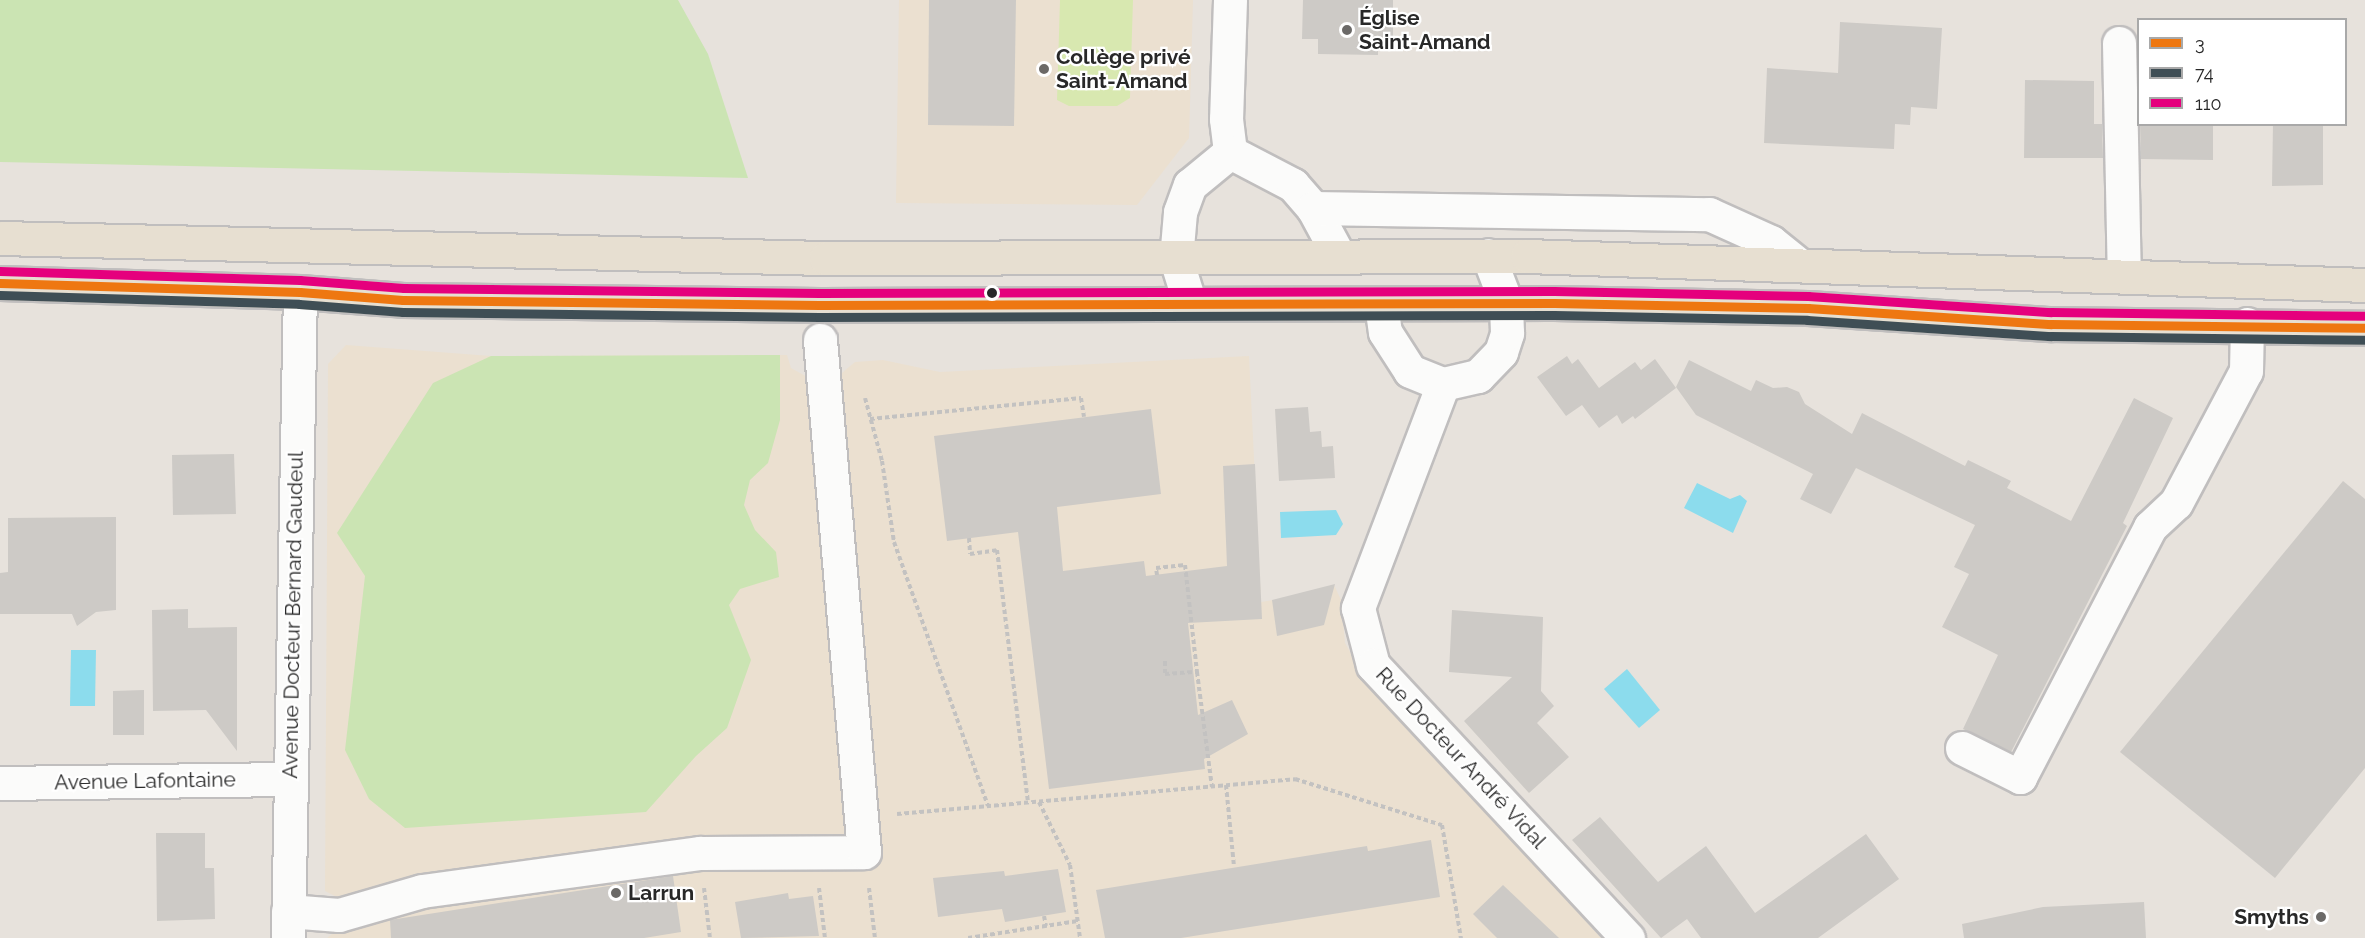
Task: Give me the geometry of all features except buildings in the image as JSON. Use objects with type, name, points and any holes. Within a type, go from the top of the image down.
[{"type":"main road","points":[[0,238],[826,258],[1176,259],[1488,255],[2124,273],[2365,285]]},
{"type":"main road","points":[[0,283],[300,292],[403,300],[1190,304],[1506,302],[1809,308],[2051,324],[2247,324],[2365,328]]},
{"type":"street","points":[[1230,0],[1226,119],[1230,152]]},
{"type":"street","points":[[2119,44],[2124,273]]},
{"type":"street","points":[[1230,152],[1293,185],[1312,208],[1339,256]]},
{"type":"street","points":[[1190,304],[1176,259],[1180,212],[1190,185],[1230,152]]},
{"type":"street","points":[[1312,208],[1709,214],[1771,242],[1799,265]]},
{"type":"street","points":[[1382,304],[1385,332],[1397,356],[1423,379],[1443,384],[1478,376],[1501,352],[1507,333],[1506,302],[1488,255]]},
{"type":"street","name":"Avenue Docteur Bernard Gaudeul","points":[[288,925],[300,292]]},
{"type":"street","points":[[1962,748],[2020,777],[2150,527],[2176,503],[2246,371],[2247,324]]},
{"type":"street","points":[[288,925],[339,915],[422,891],[700,853],[864,852],[820,340]]},
{"type":"street","name":"Rue Docteur André Vidal","points":[[1443,384],[1358,608],[1373,665],[1628,938]]},
{"type":"street","name":"Avenue Lafontaine","points":[[0,783],[290,779]]},
{"type":"path","points":[[863,394],[882,461],[894,542],[988,806]]},
{"type":"path","points":[[870,419],[1082,398],[1084,417]]},
{"type":"path","points":[[969,538],[970,554],[997,550],[1028,802]]},
{"type":"path","points":[[1157,575],[1156,568],[1185,565],[1212,787]]},
{"type":"path","points":[[1165,662],[1166,674],[1197,672]]},
{"type":"path","points":[[862,817],[1295,779],[1442,825],[1461,938]]},
{"type":"path","points":[[1226,786],[1234,867]]},
{"type":"path","points":[[1039,802],[1070,865],[1080,938]]},
{"type":"path","points":[[815,852],[825,938]]},
{"type":"path","points":[[864,852],[875,938]]},
{"type":"path","points":[[700,853],[710,938]]},
{"type":"path","points":[[1044,916],[1046,926]]},
{"type":"path","points":[[968,938],[1078,921]]},
{"type":"shaded area","name":"Collège privé Saint-Amand","points":[[899,0],[1193,0],[1189,138],[1137,205],[896,203]]},
{"type":"shaded area","points":[[346,345],[491,356],[787,355],[791,368],[809,378],[836,378],[855,362],[883,360],[940,372],[1249,356],[1261,602],[1300,596],[1334,585],[1341,600],[1345,643],[1363,675],[1601,938],[327,938],[337,930],[339,898],[325,891],[328,364]]},
{"type":"green space","points":[[0,0],[678,0],[708,54],[748,178],[0,162]]},
{"type":"green space","points":[[1060,0],[1133,0],[1130,98],[1117,106],[1069,106],[1057,100]]},
{"type":"green space","points":[[780,355],[780,420],[768,463],[750,480],[744,505],[755,530],[776,552],[779,577],[740,589],[729,605],[751,660],[727,728],[696,756],[646,812],[405,828],[369,799],[345,750],[365,576],[337,533],[433,383],[491,356]]},
{"type":"water","points":[[1697,483],[1730,499],[1740,495],[1747,501],[1733,533],[1684,508]]},
{"type":"water","points":[[1336,510],[1343,524],[1336,535],[1281,538],[1280,512]]},
{"type":"water","points":[[71,650],[96,650],[95,706],[70,706]]},
{"type":"water","points":[[1627,669],[1660,710],[1639,728],[1604,689]]},
{"type":"transit line","name":"110","points":[[0,271],[300,280],[404,288],[819,293],[1554,291],[1808,296],[2051,312],[2365,316]]},
{"type":"transit line","name":"3","points":[[0,283],[300,292],[403,300],[819,305],[1554,303],[1808,308],[2051,324],[2365,328]]},
{"type":"transit line","name":"74","points":[[0,295],[299,304],[403,312],[819,317],[1554,315],[1807,320],[2051,336],[2365,340]]},
{"type":"place","name":"Église Saint-Amand","points":[[1347,30]]},
{"type":"place","name":"Collège privé Saint-Amand","points":[[1044,69]]},
{"type":"place","name":"Larrun","points":[[616,893]]},
{"type":"place","name":"Smyths","points":[[2321,917]]}]
